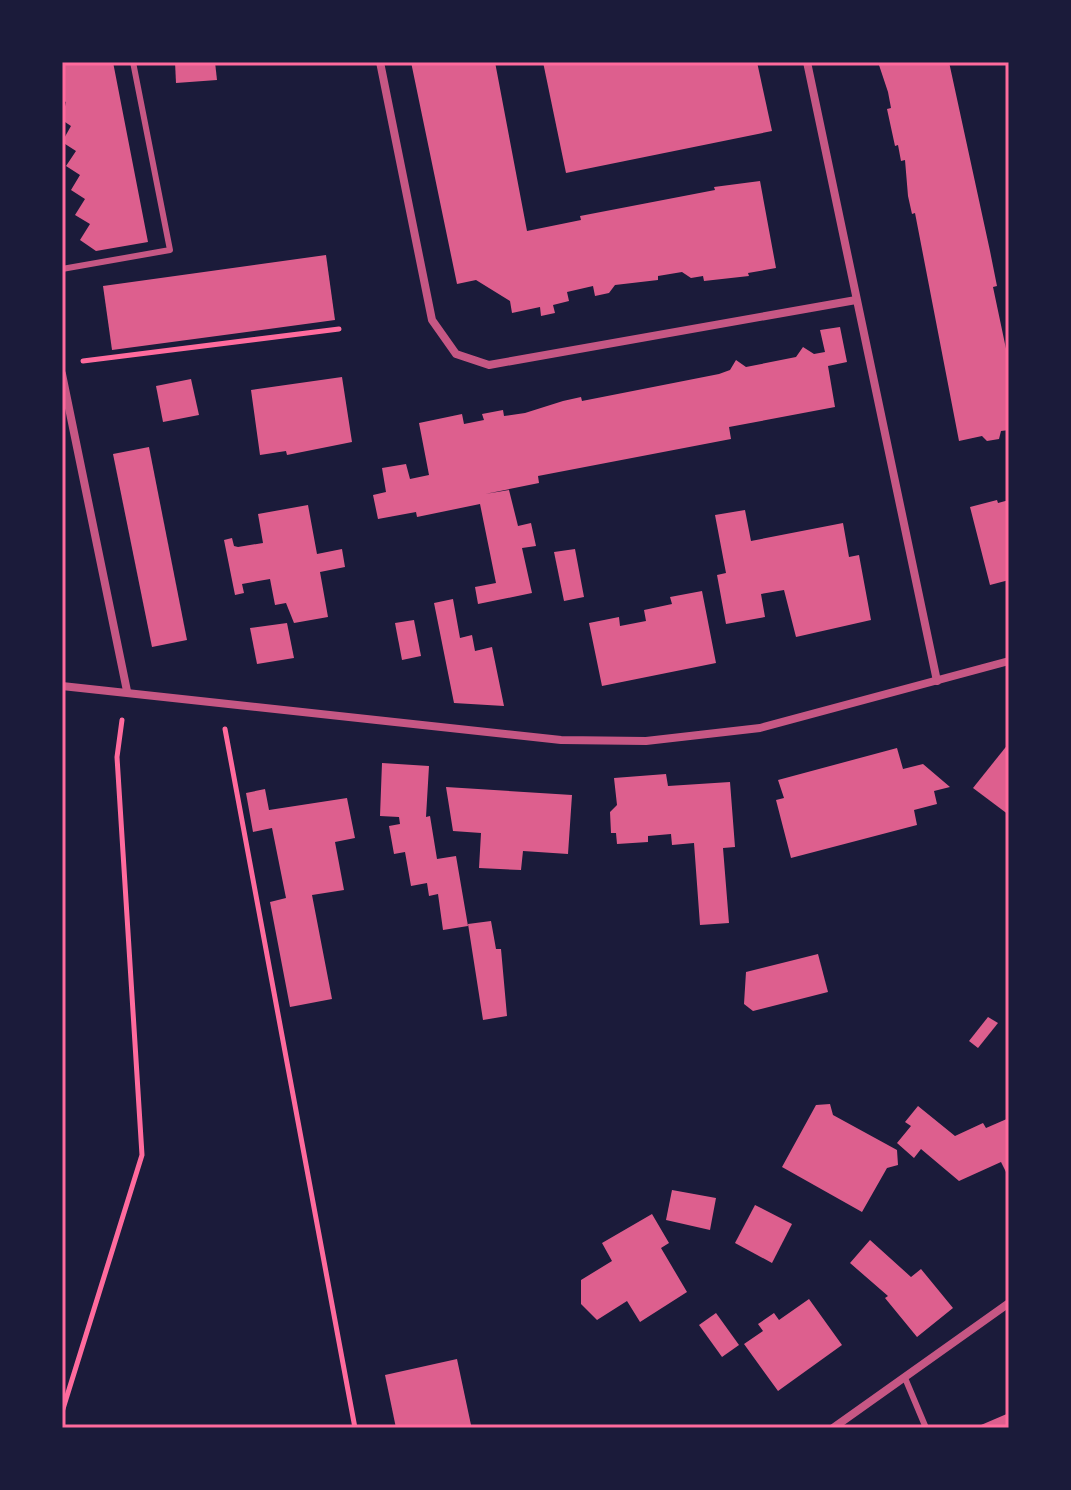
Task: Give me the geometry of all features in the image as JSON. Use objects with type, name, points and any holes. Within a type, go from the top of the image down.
[{"type":"street","points":[[380,62],[432,320],[456,354],[489,365],[856,300]]},
{"type":"street","points":[[807,62],[937,681]]},
{"type":"street","points":[[62,374],[127,691]]},
{"type":"street","points":[[62,686],[561,740],[646,741],[760,728],[1009,661]]},
{"type":"street","points":[[833,1428],[1009,1303]]},
{"type":"lane","points":[[62,269],[170,250],[133,62]]},
{"type":"lane","points":[[905,1378],[926,1428]]},
{"type":"path","points":[[77,362],[339,329]]},
{"type":"path","points":[[62,1412],[142,1155],[117,757],[127,691]]},
{"type":"path","points":[[220,703],[355,1428]]},
{"type":"building","points":[[62,62],[113,62],[148,242],[96,251],[80,240],[90,224],[75,215],[85,199],[71,190],[80,175],[66,166],[76,151],[62,142],[71,126],[62,120],[66,102],[62,100]]},
{"type":"building","points":[[175,62],[215,62],[217,80],[176,83]]},
{"type":"building","points":[[411,62],[495,62],[527,231],[581,220],[580,216],[715,190],[714,187],[760,181],[776,268],[748,273],[749,276],[704,281],[703,276],[691,278],[682,272],[658,276],[658,280],[615,285],[609,293],[595,296],[593,286],[567,292],[569,301],[553,305],[555,313],[541,316],[540,307],[512,313],[510,301],[476,280],[457,284]]},
{"type":"building","points":[[543,62],[757,62],[772,131],[566,173]]},
{"type":"building","points":[[878,62],[949,62],[997,286],[993,287],[1009,363],[1009,430],[1001,431],[999,439],[987,441],[982,436],[959,441],[915,213],[912,214],[908,196],[905,160],[901,161],[898,145],[895,146],[887,109],[891,108],[888,92]]},
{"type":"building","points":[[326,255],[335,320],[112,350],[103,286]]},
{"type":"building","points":[[840,327],[847,362],[828,366],[835,407],[729,427],[731,439],[538,476],[539,483],[485,494],[509,490],[518,526],[531,523],[536,546],[522,548],[532,593],[478,604],[475,587],[496,583],[480,504],[417,517],[416,512],[378,519],[373,495],[386,492],[382,468],[406,464],[410,479],[429,475],[419,423],[462,414],[464,424],[484,420],[482,414],[503,410],[504,416],[525,413],[581,397],[582,401],[719,374],[730,370],[736,360],[746,367],[796,357],[803,347],[814,354],[825,352],[820,330]]},
{"type":"building","points":[[342,377],[352,442],[287,455],[286,451],[260,455],[251,390]]},
{"type":"building","points":[[191,379],[199,415],[163,422],[156,386]]},
{"type":"building","points":[[149,447],[187,640],[152,647],[113,454]]},
{"type":"building","points":[[997,500],[998,503],[1009,500],[1009,580],[990,585],[970,507]]},
{"type":"building","points":[[308,505],[317,554],[342,549],[345,567],[320,572],[328,617],[294,623],[286,603],[275,605],[270,579],[242,584],[244,593],[235,595],[224,540],[232,538],[234,546],[238,547],[263,543],[258,514]]},
{"type":"building","points":[[745,510],[751,541],[843,523],[849,557],[859,555],[871,620],[796,637],[784,590],[761,594],[765,617],[726,624],[717,575],[726,573],[715,515]]},
{"type":"building","points":[[575,549],[584,597],[564,601],[554,552]]},
{"type":"building","points":[[702,591],[716,663],[602,686],[589,623],[619,617],[620,626],[646,621],[644,610],[672,604],[670,597]]},
{"type":"building","points":[[453,599],[460,638],[472,635],[475,651],[492,647],[504,706],[454,703],[434,603]]},
{"type":"building","points":[[414,620],[421,656],[402,660],[395,623]]},
{"type":"building","points":[[287,623],[294,658],[257,664],[250,628]]},
{"type":"building","points":[[1009,743],[1009,815],[973,788]]},
{"type":"building","points":[[897,748],[903,769],[923,764],[950,787],[934,791],[937,804],[914,810],[917,825],[791,858],[776,800],[784,798],[778,780]]},
{"type":"building","points":[[382,763],[429,766],[426,817],[430,816],[437,859],[456,856],[468,926],[443,930],[438,894],[429,896],[427,883],[411,886],[405,852],[394,854],[389,826],[400,824],[399,817],[380,816]]},
{"type":"building","points":[[666,774],[668,786],[730,782],[735,847],[723,848],[729,923],[700,925],[694,843],[672,845],[671,834],[648,836],[648,842],[617,844],[616,833],[611,833],[610,812],[617,805],[614,778]]},
{"type":"building","points":[[446,787],[572,795],[568,854],[523,851],[521,870],[479,868],[481,833],[453,831]]},
{"type":"building","points":[[265,789],[269,810],[347,798],[355,838],[335,842],[344,890],[312,895],[332,999],[290,1007],[270,902],[286,898],[272,828],[253,832],[246,793]]},
{"type":"building","points":[[491,921],[496,949],[501,949],[507,1016],[483,1020],[468,924]]},
{"type":"building","points":[[818,954],[828,992],[753,1011],[744,1004],[746,972]]},
{"type":"building","points":[[988,1017],[998,1023],[978,1048],[969,1041]]},
{"type":"building","points":[[830,1104],[833,1115],[897,1150],[898,1165],[887,1168],[862,1212],[782,1167],[816,1105]]},
{"type":"building","points":[[918,1106],[955,1136],[983,1123],[986,1128],[1009,1118],[1009,1178],[1001,1162],[959,1181],[921,1149],[914,1158],[897,1143],[911,1126],[905,1122]]},
{"type":"building","points":[[672,1190],[716,1198],[710,1230],[666,1220]]},
{"type":"building","points":[[755,1205],[792,1224],[772,1263],[735,1243]]},
{"type":"building","points":[[652,1214],[669,1243],[661,1248],[687,1292],[640,1322],[627,1301],[597,1320],[581,1304],[581,1280],[612,1261],[602,1243]]},
{"type":"building","points":[[870,1240],[911,1277],[921,1269],[953,1308],[917,1337],[885,1298],[888,1296],[850,1263]]},
{"type":"building","points":[[809,1299],[842,1345],[778,1391],[744,1344],[763,1331],[758,1324],[774,1313],[779,1320]]},
{"type":"building","points":[[716,1313],[739,1345],[722,1357],[699,1325]]},
{"type":"building","points":[[457,1359],[471,1425],[396,1428],[385,1375]]},
{"type":"building","points":[[1009,1413],[1009,1428],[974,1428]]}]
